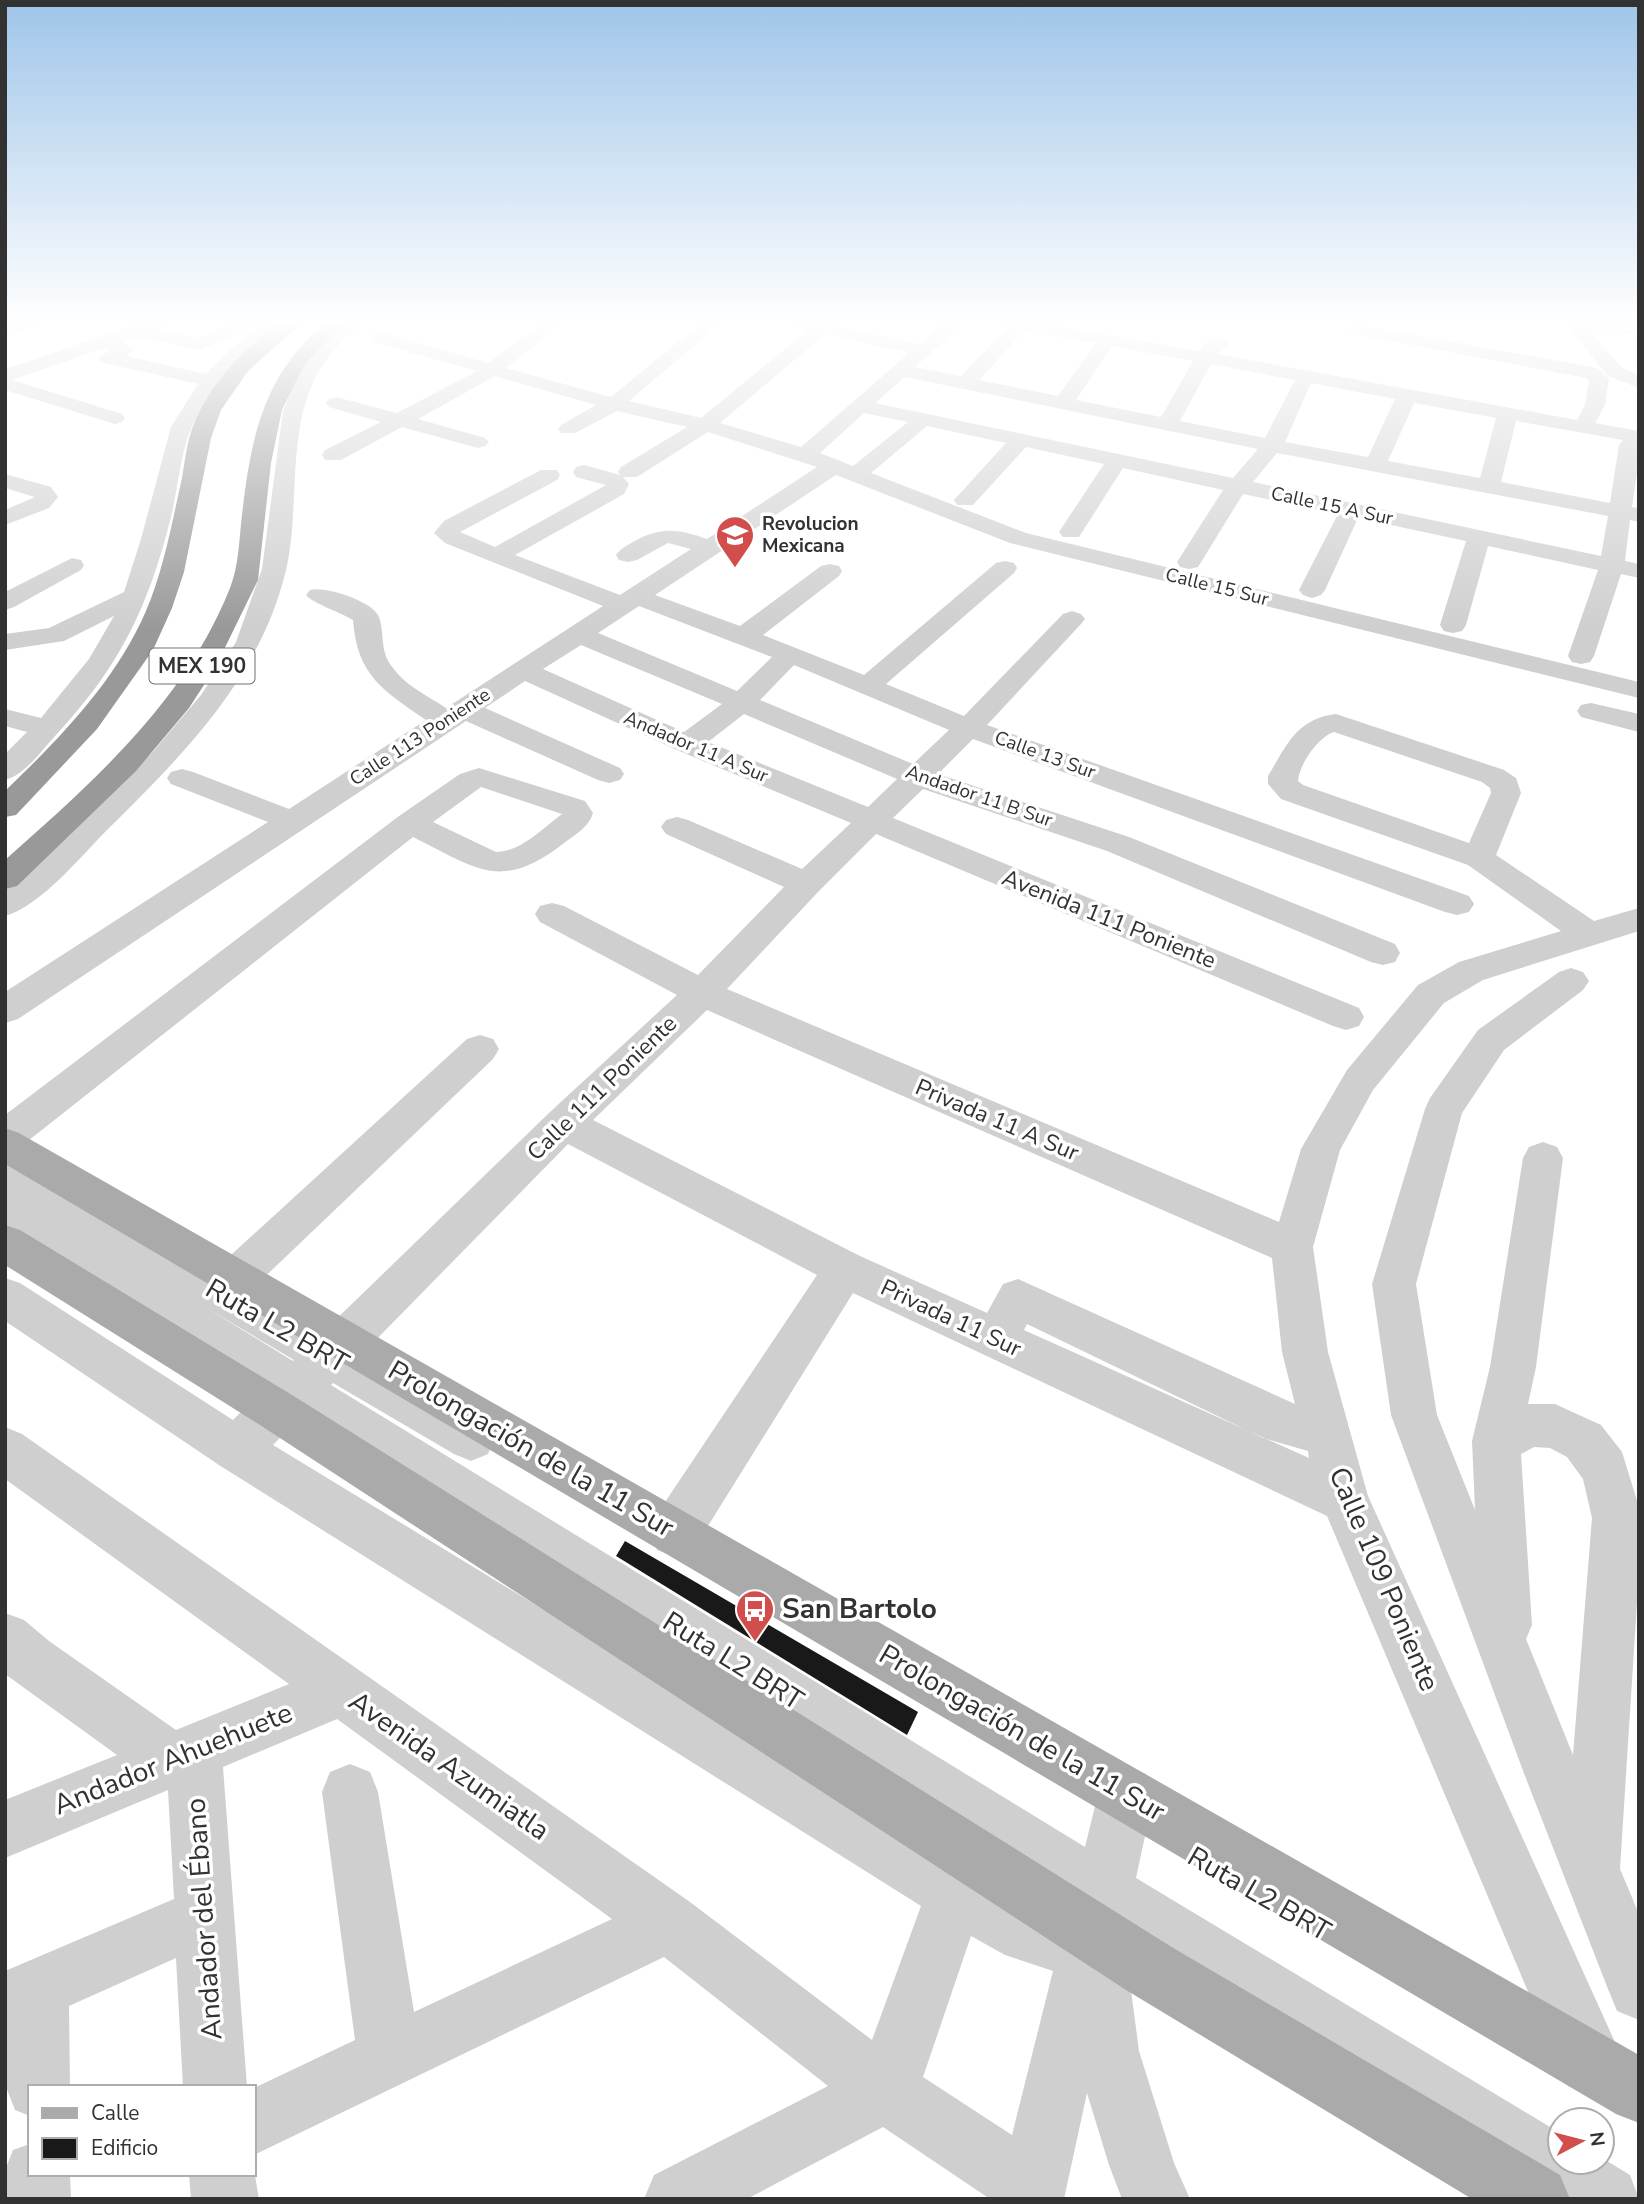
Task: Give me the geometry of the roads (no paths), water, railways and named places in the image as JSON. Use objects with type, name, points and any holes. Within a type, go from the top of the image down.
[{"type":"highway","name":"MEX 190","points":[[5,808],[47,768],[121,679],[152,627],[172,569],[204,425]]},
{"type":"highway","name":"MEX 190","points":[[5,878],[100,791],[155,734],[194,680],[221,633],[247,575],[267,425]]},
{"type":"main road","name":"Prolongación de la 11 Sur","points":[[5,1144],[235,1278],[312,1374],[962,1873]]},
{"type":"main road","name":"Prolongación de la 11 Sur","points":[[5,1243],[675,1532],[1123,1804],[1615,2077]]},
{"type":"main road","points":[[1097,1912],[1536,2199]]},
{"type":"street","points":[[5,771],[70,705],[114,643],[143,574],[182,425]]},
{"type":"street","points":[[5,905],[42,876],[161,760],[211,700],[249,642],[274,569],[291,425]]},
{"type":"street","points":[[333,455],[394,425]]},
{"type":"street","points":[[416,425],[478,442]]},
{"type":"street","points":[[568,429],[576,425]]},
{"type":"street","points":[[629,472],[705,425]]},
{"type":"street","name":"Calle 15 Sur","points":[[705,425],[805,455],[1018,538],[1639,690]]},
{"type":"street","points":[[805,455],[839,425]]},
{"type":"street","name":"Calle 113 Poniente","points":[[5,1010],[711,548],[845,471],[918,425]]},
{"type":"street","name":"Calle 15 A Sur","points":[[949,425],[1639,571]]},
{"type":"street","points":[[1167,425],[1628,513]]},
{"type":"street","points":[[1189,562],[1238,486],[1272,446],[1282,425]]},
{"type":"street","points":[[1375,465],[1393,425]]},
{"type":"street","points":[[1489,487],[1505,425]]},
{"type":"street","points":[[1555,425],[1634,441],[1628,513],[1581,656]]},
{"type":"street","points":[[965,500],[1021,440]]},
{"type":"street","points":[[1071,532],[1118,460]]},
{"type":"street","points":[[496,556],[616,489],[618,484],[613,480],[584,472]]},
{"type":"street","name":"Calle 13 Sur","points":[[549,475],[452,526],[446,533],[496,556],[790,654],[968,727],[1457,904]]},
{"type":"street","points":[[5,481],[43,492],[47,497],[41,503],[5,518]]},
{"type":"street","points":[[1312,590],[1351,510]]},
{"type":"street","points":[[628,555],[658,537],[671,534],[711,548]]},
{"type":"street","points":[[1453,625],[1479,537]]},
{"type":"street","points":[[5,602],[72,565]]},
{"type":"street","points":[[867,686],[1005,568]]},
{"type":"street","points":[[5,571],[39,583]]},
{"type":"street","points":[[743,637],[830,571]]},
{"type":"street","points":[[319,595],[347,605],[366,617],[366,643],[382,677],[454,715],[609,774]]},
{"type":"street","points":[[5,642],[48,637],[91,620],[133,597]]},
{"type":"street","name":"Calle 111 Poniente","points":[[236,1449],[564,1123],[702,993],[806,884],[918,777],[1072,619]]},
{"type":"street","name":"Andador 11 B Sur","points":[[578,634],[918,777],[1118,844],[1383,953]]},
{"type":"street","points":[[687,744],[740,704],[790,654]]},
{"type":"street","name":"Andador 11 A Sur","points":[[522,670],[687,744],[872,821]]},
{"type":"street","points":[[1591,711],[1639,723]]},
{"type":"street","points":[[12,719],[47,728]]},
{"type":"street","points":[[1479,858],[1506,793],[1505,784],[1493,776],[1336,723],[1325,722],[1314,728],[1283,776],[1283,784],[1292,792],[1479,858],[1579,957],[1491,1040],[1444,1109],[1394,1284],[1414,1415],[1639,1989]]},
{"type":"street","points":[[182,778],[293,821]]},
{"type":"street","name":"Avenida 111 Poniente","points":[[872,821],[1346,1017]]},
{"type":"street","points":[[5,1138],[410,823]]},
{"type":"street","points":[[677,827],[806,884]]},
{"type":"street","name":"Privada 11 A Sur","points":[[552,914],[702,993],[1292,1247]]},
{"type":"street","name":"Calle 109 Poniente","points":[[1615,2077],[1345,1499],[1306,1352],[1292,1247],[1321,1149],[1360,1080],[1431,994],[1471,971],[1579,957],[1639,919]]},
{"type":"street","points":[[235,1278],[480,1049]]},
{"type":"street","name":"Privada 11 Sur","points":[[564,1123],[845,1269],[1345,1499]]},
{"type":"street","points":[[1507,1658],[1496,1441],[1513,1367],[1544,1158]]},
{"type":"street","name":"Ruta L2 BRT","points":[[5,1170],[312,1374],[1097,1912],[1606,2199]]},
{"type":"street","name":"Ruta L2 BRT","points":[[5,1206],[312,1374],[1123,1804],[1639,2115]]},
{"type":"street","points":[[675,1532],[845,1269]]},
{"type":"street","points":[[5,1297],[236,1449],[962,1873],[1026,1934],[1053,1941],[1097,1912]]},
{"type":"street","points":[[998,1339],[1018,1298],[1280,1422],[1327,1434]]},
{"type":"street","points":[[1496,1441],[1532,1425],[1555,1426],[1584,1441],[1605,1469],[1617,1518],[1592,1872]]},
{"type":"street","name":"Avenida Azumiatla","points":[[5,1450],[669,1923],[886,2091],[1031,2193]]},
{"type":"street","points":[[13,1656],[182,1756]]},
{"type":"street","name":"Andador Ahuehuete","points":[[5,1829],[341,1690]]},
{"type":"street","name":"Andador del Ébano","points":[[182,1756],[204,1916],[215,2085]]},
{"type":"street","points":[[350,1792],[389,2057]]},
{"type":"street","points":[[1031,2193],[1123,1804]]},
{"type":"street","points":[[678,2199],[886,2091],[962,1873]]},
{"type":"street","points":[[1097,1912],[1107,2052],[1142,2165],[1156,2199]]},
{"type":"street","points":[[38,2085],[22,1995],[204,1916]]},
{"type":"street","points":[[256,2121],[669,1923]]},
{"type":"street","points":[[37,2176],[37,2199]]},
{"type":"street","points":[[222,2176],[225,2199]]},
{"type":"place","name":"Revolucion Mexicana","points":[[735,569]]},
{"type":"place","name":"San Bartolo","points":[[755,1643]]}]
